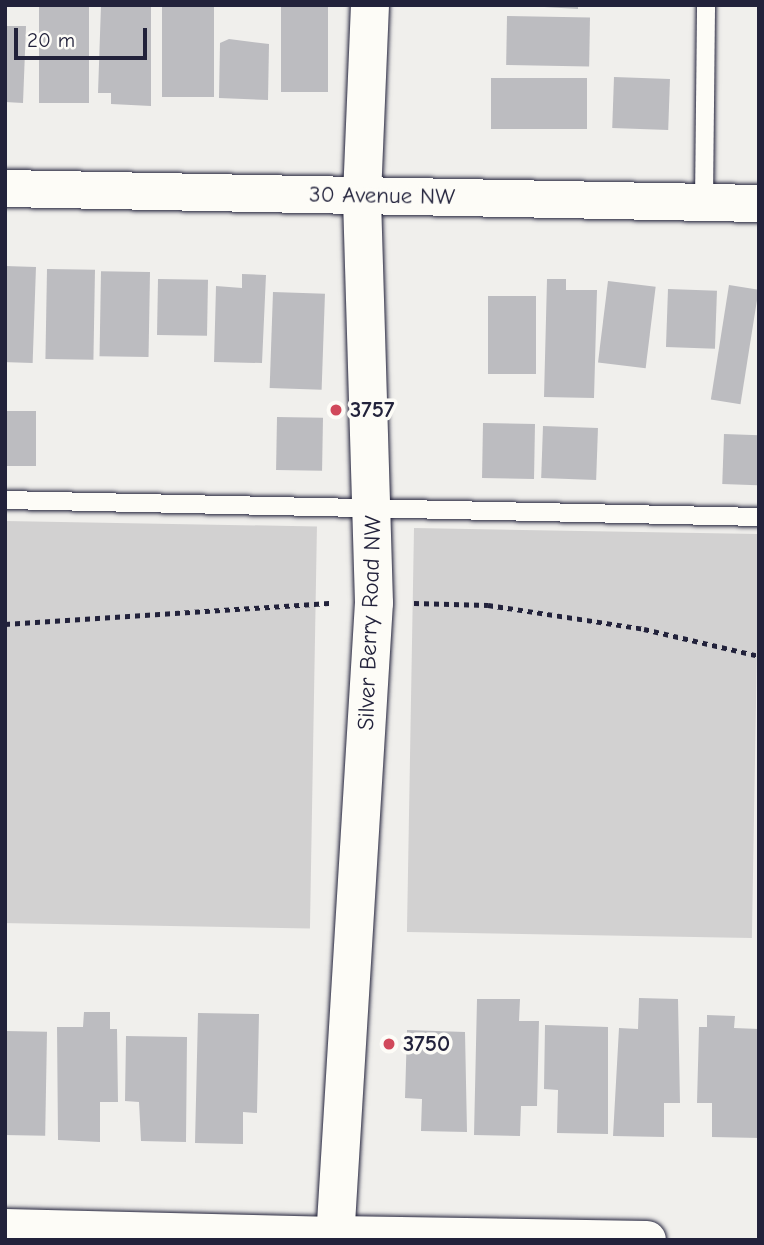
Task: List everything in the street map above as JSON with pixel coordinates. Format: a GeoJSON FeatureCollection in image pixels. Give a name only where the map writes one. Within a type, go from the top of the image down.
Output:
{"type":"FeatureCollection","features":[{"type":"Feature","properties":{"kind":"street","name":"Silver Berry Road NW"},"geometry":{"type":"LineString","coordinates":[[335,1237],[375,508],[362,196],[370,5]]}},
{"type":"Feature","properties":{"kind":"street","name":"30 Avenue NW"},"geometry":{"type":"LineString","coordinates":[[5,188],[759,203]]}},
{"type":"Feature","properties":{"kind":"street"},"geometry":{"type":"LineString","coordinates":[[5,1227],[335,1237],[647,1240]]}},
{"type":"Feature","properties":{"kind":"lane"},"geometry":{"type":"LineString","coordinates":[[704,201],[706,5]]}},
{"type":"Feature","properties":{"kind":"lane"},"geometry":{"type":"LineString","coordinates":[[5,500],[759,517]]}},
{"type":"Feature","properties":{"kind":"path"},"geometry":{"type":"LineString","coordinates":[[5,624],[331,603]]}},
{"type":"Feature","properties":{"kind":"path"},"geometry":{"type":"LineString","coordinates":[[417,603],[566,617],[759,656]]}},
{"type":"Feature","properties":{"kind":"shaded area"},"geometry":{"type":"Polygon","coordinates":[[[5,521],[317,526],[310,928],[5,923],[5,521]]]}},
{"type":"Feature","properties":{"kind":"shaded area"},"geometry":{"type":"Polygon","coordinates":[[[414,528],[759,534],[752,938],[407,932],[414,528]]]}},
{"type":"Feature","properties":{"kind":"building"},"geometry":{"type":"Polygon","coordinates":[[[39,5],[89,5],[89,103],[39,103],[39,5]]]}},
{"type":"Feature","properties":{"kind":"building"},"geometry":{"type":"Polygon","coordinates":[[[101,5],[151,5],[151,106],[111,104],[111,93],[98,93],[101,5]]]}},
{"type":"Feature","properties":{"kind":"building"},"geometry":{"type":"Polygon","coordinates":[[[162,5],[214,5],[214,97],[162,97],[162,5]]]}},
{"type":"Feature","properties":{"kind":"building"},"geometry":{"type":"Polygon","coordinates":[[[281,5],[328,5],[328,92],[281,92],[281,5]]]}},
{"type":"Feature","properties":{"kind":"building"},"geometry":{"type":"Polygon","coordinates":[[[511,5],[578,5],[578,9],[511,5]]]}},
{"type":"Feature","properties":{"kind":"building"},"geometry":{"type":"Polygon","coordinates":[[[507,16],[590,17],[589,66],[506,65],[507,16]]]}},
{"type":"Feature","properties":{"kind":"building"},"geometry":{"type":"Polygon","coordinates":[[[5,26],[26,26],[23,103],[5,102],[5,26]]]}},
{"type":"Feature","properties":{"kind":"building"},"geometry":{"type":"Polygon","coordinates":[[[229,39],[269,44],[268,100],[219,98],[220,43],[229,39]]]}},
{"type":"Feature","properties":{"kind":"building"},"geometry":{"type":"Polygon","coordinates":[[[614,77],[670,79],[668,130],[612,128],[614,77]]]}},
{"type":"Feature","properties":{"kind":"building"},"geometry":{"type":"Polygon","coordinates":[[[491,78],[587,78],[587,129],[491,129],[491,78]]]}},
{"type":"Feature","properties":{"kind":"building"},"geometry":{"type":"Polygon","coordinates":[[[5,266],[36,267],[33,363],[5,362],[5,266]]]}},
{"type":"Feature","properties":{"kind":"building"},"geometry":{"type":"Polygon","coordinates":[[[47,269],[95,270],[93,360],[45,359],[47,269]]]}},
{"type":"Feature","properties":{"kind":"building"},"geometry":{"type":"Polygon","coordinates":[[[101,271],[150,272],[149,357],[100,356],[101,271]]]}},
{"type":"Feature","properties":{"kind":"building"},"geometry":{"type":"Polygon","coordinates":[[[242,274],[266,275],[262,363],[214,362],[216,286],[242,288],[242,274]]]}},
{"type":"Feature","properties":{"kind":"building"},"geometry":{"type":"Polygon","coordinates":[[[158,279],[208,280],[207,336],[157,335],[158,279]]]}},
{"type":"Feature","properties":{"kind":"building"},"geometry":{"type":"Polygon","coordinates":[[[547,279],[566,279],[566,290],[597,290],[594,398],[544,397],[547,279]]]}},
{"type":"Feature","properties":{"kind":"building"},"geometry":{"type":"Polygon","coordinates":[[[608,281],[656,287],[646,368],[598,362],[608,281]]]}},
{"type":"Feature","properties":{"kind":"building"},"geometry":{"type":"Polygon","coordinates":[[[729,285],[759,290],[740,404],[711,400],[729,285]]]}},
{"type":"Feature","properties":{"kind":"building"},"geometry":{"type":"Polygon","coordinates":[[[668,289],[717,291],[715,349],[666,347],[668,289]]]}},
{"type":"Feature","properties":{"kind":"building"},"geometry":{"type":"Polygon","coordinates":[[[273,292],[325,294],[322,390],[270,388],[273,292]]]}},
{"type":"Feature","properties":{"kind":"building"},"geometry":{"type":"Polygon","coordinates":[[[488,296],[536,296],[536,374],[488,374],[488,296]]]}},
{"type":"Feature","properties":{"kind":"building"},"geometry":{"type":"Polygon","coordinates":[[[5,411],[36,411],[36,466],[5,466],[5,411]]]}},
{"type":"Feature","properties":{"kind":"building"},"geometry":{"type":"Polygon","coordinates":[[[277,417],[323,418],[322,471],[276,470],[277,417]]]}},
{"type":"Feature","properties":{"kind":"building"},"geometry":{"type":"Polygon","coordinates":[[[483,423],[535,424],[534,479],[482,478],[483,423]]]}},
{"type":"Feature","properties":{"kind":"building"},"geometry":{"type":"Polygon","coordinates":[[[543,426],[598,428],[596,480],[541,478],[543,426]]]}},
{"type":"Feature","properties":{"kind":"building"},"geometry":{"type":"Polygon","coordinates":[[[724,434],[759,435],[757,485],[722,484],[724,434]]]}},
{"type":"Feature","properties":{"kind":"building"},"geometry":{"type":"Polygon","coordinates":[[[639,998],[678,999],[680,1103],[664,1103],[664,1137],[613,1136],[619,1028],[638,1029],[639,998]]]}},
{"type":"Feature","properties":{"kind":"building"},"geometry":{"type":"Polygon","coordinates":[[[477,999],[520,999],[519,1021],[539,1021],[537,1106],[521,1106],[520,1136],[474,1135],[477,999]]]}},
{"type":"Feature","properties":{"kind":"building"},"geometry":{"type":"Polygon","coordinates":[[[84,1012],[110,1012],[110,1029],[117,1029],[118,1102],[100,1102],[100,1142],[58,1140],[57,1027],[83,1027],[84,1012]]]}},
{"type":"Feature","properties":{"kind":"building"},"geometry":{"type":"Polygon","coordinates":[[[198,1013],[259,1014],[257,1113],[243,1112],[243,1144],[195,1143],[198,1013]]]}},
{"type":"Feature","properties":{"kind":"building"},"geometry":{"type":"Polygon","coordinates":[[[707,1015],[735,1016],[734,1028],[759,1029],[759,1138],[712,1137],[712,1103],[697,1103],[699,1027],[707,1027],[707,1015]]]}},
{"type":"Feature","properties":{"kind":"building"},"geometry":{"type":"Polygon","coordinates":[[[545,1025],[608,1027],[608,1134],[557,1133],[558,1090],[544,1089],[545,1025]]]}},
{"type":"Feature","properties":{"kind":"building"},"geometry":{"type":"Polygon","coordinates":[[[407,1030],[465,1032],[467,1132],[421,1131],[422,1099],[405,1098],[407,1030]]]}},
{"type":"Feature","properties":{"kind":"building"},"geometry":{"type":"Polygon","coordinates":[[[5,1031],[47,1032],[45,1136],[5,1135],[5,1031]]]}},
{"type":"Feature","properties":{"kind":"building"},"geometry":{"type":"Polygon","coordinates":[[[126,1036],[187,1037],[186,1142],[141,1141],[139,1102],[125,1101],[126,1036]]]}},
{"type":"Feature","properties":{"kind":"place","name":"3757"},"geometry":{"type":"Point","coordinates":[336,410]}},
{"type":"Feature","properties":{"kind":"place","name":"3750"},"geometry":{"type":"Point","coordinates":[389,1044]}}]}
